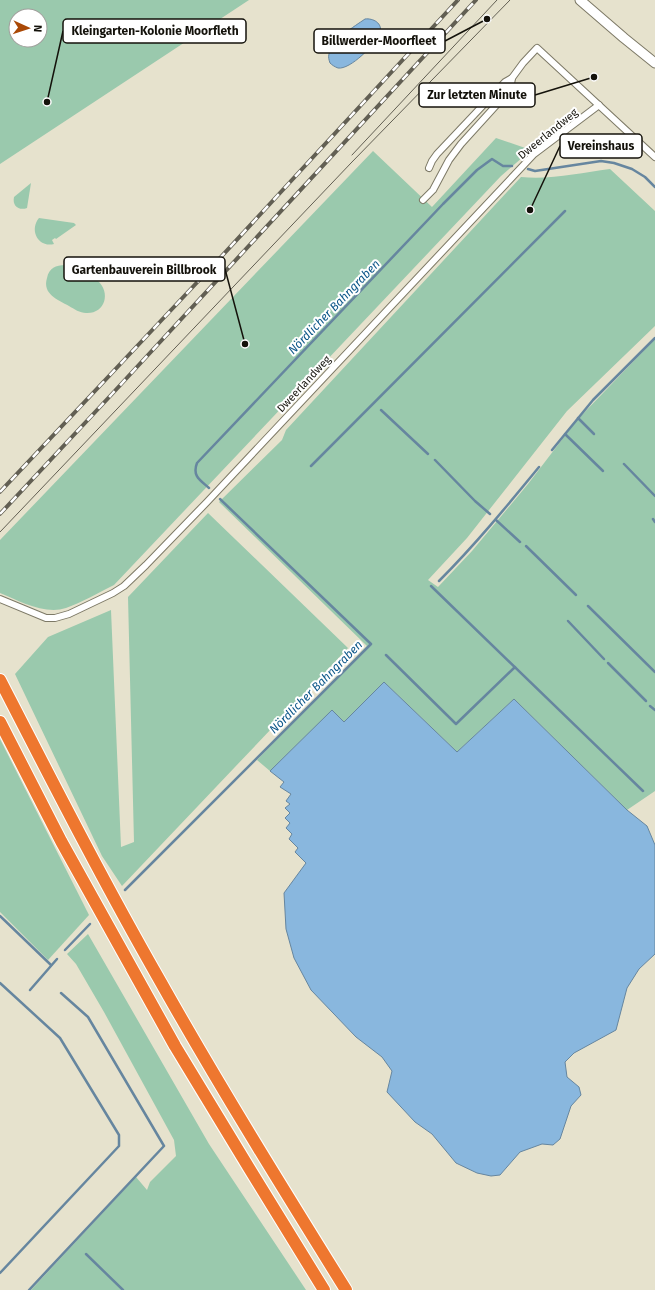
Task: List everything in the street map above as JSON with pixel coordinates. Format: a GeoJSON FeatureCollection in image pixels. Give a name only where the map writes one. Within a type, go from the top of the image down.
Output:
{"type":"FeatureCollection","features":[{"type":"Feature","properties":{"kind":"highway"},"geometry":{"type":"LineString","coordinates":[[0,680],[78,833],[158,978],[267,1163],[346,1290]]}},
{"type":"Feature","properties":{"kind":"highway"},"geometry":{"type":"LineString","coordinates":[[0,722],[62,841],[175,1046],[324,1290]]}},
{"type":"Feature","properties":{"kind":"main road"},"geometry":{"type":"LineString","coordinates":[[580,0],[655,63]]}},
{"type":"Feature","properties":{"kind":"street"},"geometry":{"type":"LineString","coordinates":[[429,168],[437,154],[505,82],[512,78],[537,48],[655,157]]}},
{"type":"Feature","properties":{"kind":"street"},"geometry":{"type":"LineString","coordinates":[[423,200],[433,190],[449,160],[461,144],[510,90],[512,78]]}},
{"type":"Feature","properties":{"kind":"street","name":"Dweerlandweg"},"geometry":{"type":"LineString","coordinates":[[0,599],[46,618],[55,618],[69,614],[113,593],[124,586],[146,566],[212,497],[529,159],[599,105]]}},
{"type":"Feature","properties":{"kind":"green space"},"geometry":{"type":"Polygon","coordinates":[[[0,0],[249,0],[0,164],[0,0]]]}},
{"type":"Feature","properties":{"kind":"green space"},"geometry":{"type":"Polygon","coordinates":[[[496,138],[531,150],[501,176],[114,585],[78,603],[58,610],[50,610],[32,606],[0,593],[0,540],[373,151],[432,207],[496,138]]]}},
{"type":"Feature","properties":{"kind":"green space"},"geometry":{"type":"Polygon","coordinates":[[[610,169],[655,211],[655,326],[567,411],[467,538],[428,580],[438,587],[472,551],[528,484],[577,420],[655,339],[655,791],[627,810],[514,699],[457,752],[384,682],[344,723],[332,711],[270,771],[257,760],[367,646],[219,502],[282,440],[286,430],[521,177],[543,178],[610,169]]]}},
{"type":"Feature","properties":{"kind":"green space"},"geometry":{"type":"Polygon","coordinates":[[[31,183],[27,208],[21,209],[15,205],[14,197],[31,183]]]}},
{"type":"Feature","properties":{"kind":"green space"},"geometry":{"type":"Polygon","coordinates":[[[39,218],[74,223],[76,225],[56,239],[55,238],[52,240],[54,244],[48,245],[40,241],[35,233],[36,223],[39,218]]]}},
{"type":"Feature","properties":{"kind":"green space"},"geometry":{"type":"Polygon","coordinates":[[[65,265],[74,267],[98,281],[102,286],[105,297],[102,306],[98,310],[86,313],[79,312],[56,299],[49,292],[46,284],[49,272],[56,266],[65,265]]]}},
{"type":"Feature","properties":{"kind":"green space"},"geometry":{"type":"Polygon","coordinates":[[[208,513],[348,648],[122,886],[102,856],[15,674],[48,637],[111,610],[121,847],[134,842],[128,597],[208,513]]]}},
{"type":"Feature","properties":{"kind":"green space"},"geometry":{"type":"Polygon","coordinates":[[[0,739],[89,915],[48,960],[0,912],[0,739]]]}},
{"type":"Feature","properties":{"kind":"green space"},"geometry":{"type":"Polygon","coordinates":[[[88,934],[209,1144],[306,1290],[31,1290],[136,1177],[147,1190],[150,1182],[176,1156],[174,1140],[104,1012],[76,964],[67,954],[88,934]]]}},
{"type":"Feature","properties":{"kind":"water"},"geometry":{"type":"Polygon","coordinates":[[[365,19],[374,20],[379,24],[381,29],[378,38],[356,61],[349,65],[343,68],[338,68],[330,63],[330,49],[338,39],[365,19]]]}},
{"type":"Feature","properties":{"kind":"water"},"geometry":{"type":"Polygon","coordinates":[[[384,682],[457,752],[514,699],[627,810],[647,826],[655,845],[655,954],[639,969],[627,988],[616,1030],[574,1053],[565,1062],[567,1077],[579,1087],[581,1095],[571,1106],[560,1139],[553,1145],[542,1144],[520,1152],[500,1175],[491,1176],[477,1173],[456,1163],[432,1134],[415,1122],[387,1092],[392,1071],[382,1057],[356,1037],[311,990],[294,958],[286,929],[284,893],[306,863],[295,852],[298,848],[289,839],[292,834],[286,828],[290,823],[285,818],[290,813],[285,808],[290,804],[286,801],[291,794],[280,787],[284,782],[270,771],[332,710],[344,722],[384,682]]]}},
{"type":"Feature","properties":{"kind":"waterway","name":"Nördlicher Bahngraben"},"geometry":{"type":"LineString","coordinates":[[209,488],[196,475],[197,463],[477,170],[492,159],[503,166],[512,166]]}},
{"type":"Feature","properties":{"kind":"waterway"},"geometry":{"type":"LineString","coordinates":[[528,169],[535,171],[601,161],[614,163],[632,169],[645,177],[655,187]]}},
{"type":"Feature","properties":{"kind":"waterway"},"geometry":{"type":"LineString","coordinates":[[311,466],[565,211]]}},
{"type":"Feature","properties":{"kind":"waterway"},"geometry":{"type":"LineString","coordinates":[[552,450],[593,400],[655,338]]}},
{"type":"Feature","properties":{"kind":"waterway"},"geometry":{"type":"LineString","coordinates":[[381,410],[428,454]]}},
{"type":"Feature","properties":{"kind":"waterway"},"geometry":{"type":"LineString","coordinates":[[578,418],[594,434]]}},
{"type":"Feature","properties":{"kind":"waterway"},"geometry":{"type":"LineString","coordinates":[[565,434],[603,471]]}},
{"type":"Feature","properties":{"kind":"waterway"},"geometry":{"type":"LineString","coordinates":[[435,460],[475,501],[490,514]]}},
{"type":"Feature","properties":{"kind":"waterway"},"geometry":{"type":"LineString","coordinates":[[624,464],[655,496]]}},
{"type":"Feature","properties":{"kind":"waterway"},"geometry":{"type":"LineString","coordinates":[[439,581],[503,511],[539,467]]}},
{"type":"Feature","properties":{"kind":"waterway","name":"Nördlicher Bahngraben"},"geometry":{"type":"LineString","coordinates":[[125,890],[371,644],[220,499]]}},
{"type":"Feature","properties":{"kind":"waterway"},"geometry":{"type":"LineString","coordinates":[[496,520],[520,542]]}},
{"type":"Feature","properties":{"kind":"waterway"},"geometry":{"type":"LineString","coordinates":[[526,546],[576,595]]}},
{"type":"Feature","properties":{"kind":"waterway"},"geometry":{"type":"LineString","coordinates":[[431,586],[643,791]]}},
{"type":"Feature","properties":{"kind":"waterway"},"geometry":{"type":"LineString","coordinates":[[588,606],[655,672]]}},
{"type":"Feature","properties":{"kind":"waterway"},"geometry":{"type":"LineString","coordinates":[[568,621],[604,659]]}},
{"type":"Feature","properties":{"kind":"waterway"},"geometry":{"type":"LineString","coordinates":[[386,655],[456,724],[515,667]]}},
{"type":"Feature","properties":{"kind":"waterway"},"geometry":{"type":"LineString","coordinates":[[608,663],[646,701]]}},
{"type":"Feature","properties":{"kind":"waterway"},"geometry":{"type":"LineString","coordinates":[[650,706],[655,710]]}},
{"type":"Feature","properties":{"kind":"waterway"},"geometry":{"type":"LineString","coordinates":[[0,916],[51,965]]}},
{"type":"Feature","properties":{"kind":"waterway"},"geometry":{"type":"LineString","coordinates":[[65,950],[90,924]]}},
{"type":"Feature","properties":{"kind":"waterway"},"geometry":{"type":"LineString","coordinates":[[30,990],[57,959]]}},
{"type":"Feature","properties":{"kind":"waterway"},"geometry":{"type":"LineString","coordinates":[[0,983],[60,1038],[119,1135],[119,1146],[0,1273]]}},
{"type":"Feature","properties":{"kind":"waterway"},"geometry":{"type":"LineString","coordinates":[[29,1290],[164,1146],[88,1017],[61,993]]}},
{"type":"Feature","properties":{"kind":"waterway"},"geometry":{"type":"LineString","coordinates":[[86,1254],[123,1290]]}},
{"type":"Feature","properties":{"kind":"tram line"},"geometry":{"type":"LineString","coordinates":[[352,155],[497,0]]}},
{"type":"Feature","properties":{"kind":"tram line"},"geometry":{"type":"LineString","coordinates":[[0,532],[351,163],[510,0]]}},
{"type":"Feature","properties":{"kind":"railway"},"geometry":{"type":"LineString","coordinates":[[0,492],[220,258],[458,0]]}},
{"type":"Feature","properties":{"kind":"railway"},"geometry":{"type":"LineString","coordinates":[[0,514],[476,0]]}},
{"type":"Feature","properties":{"kind":"place","name":"Billwerder-Moorfleet"},"geometry":{"type":"Point","coordinates":[487,19]}},
{"type":"Feature","properties":{"kind":"place","name":"Zur letzten Minute"},"geometry":{"type":"Point","coordinates":[594,77]}},
{"type":"Feature","properties":{"kind":"place","name":"Kleingarten-Kolonie Moorfleth"},"geometry":{"type":"Point","coordinates":[47,102]}},
{"type":"Feature","properties":{"kind":"place","name":"Vereinshaus"},"geometry":{"type":"Point","coordinates":[530,210]}},
{"type":"Feature","properties":{"kind":"place","name":"Gartenbauverein Billbrook"},"geometry":{"type":"Point","coordinates":[245,344]}}]}
